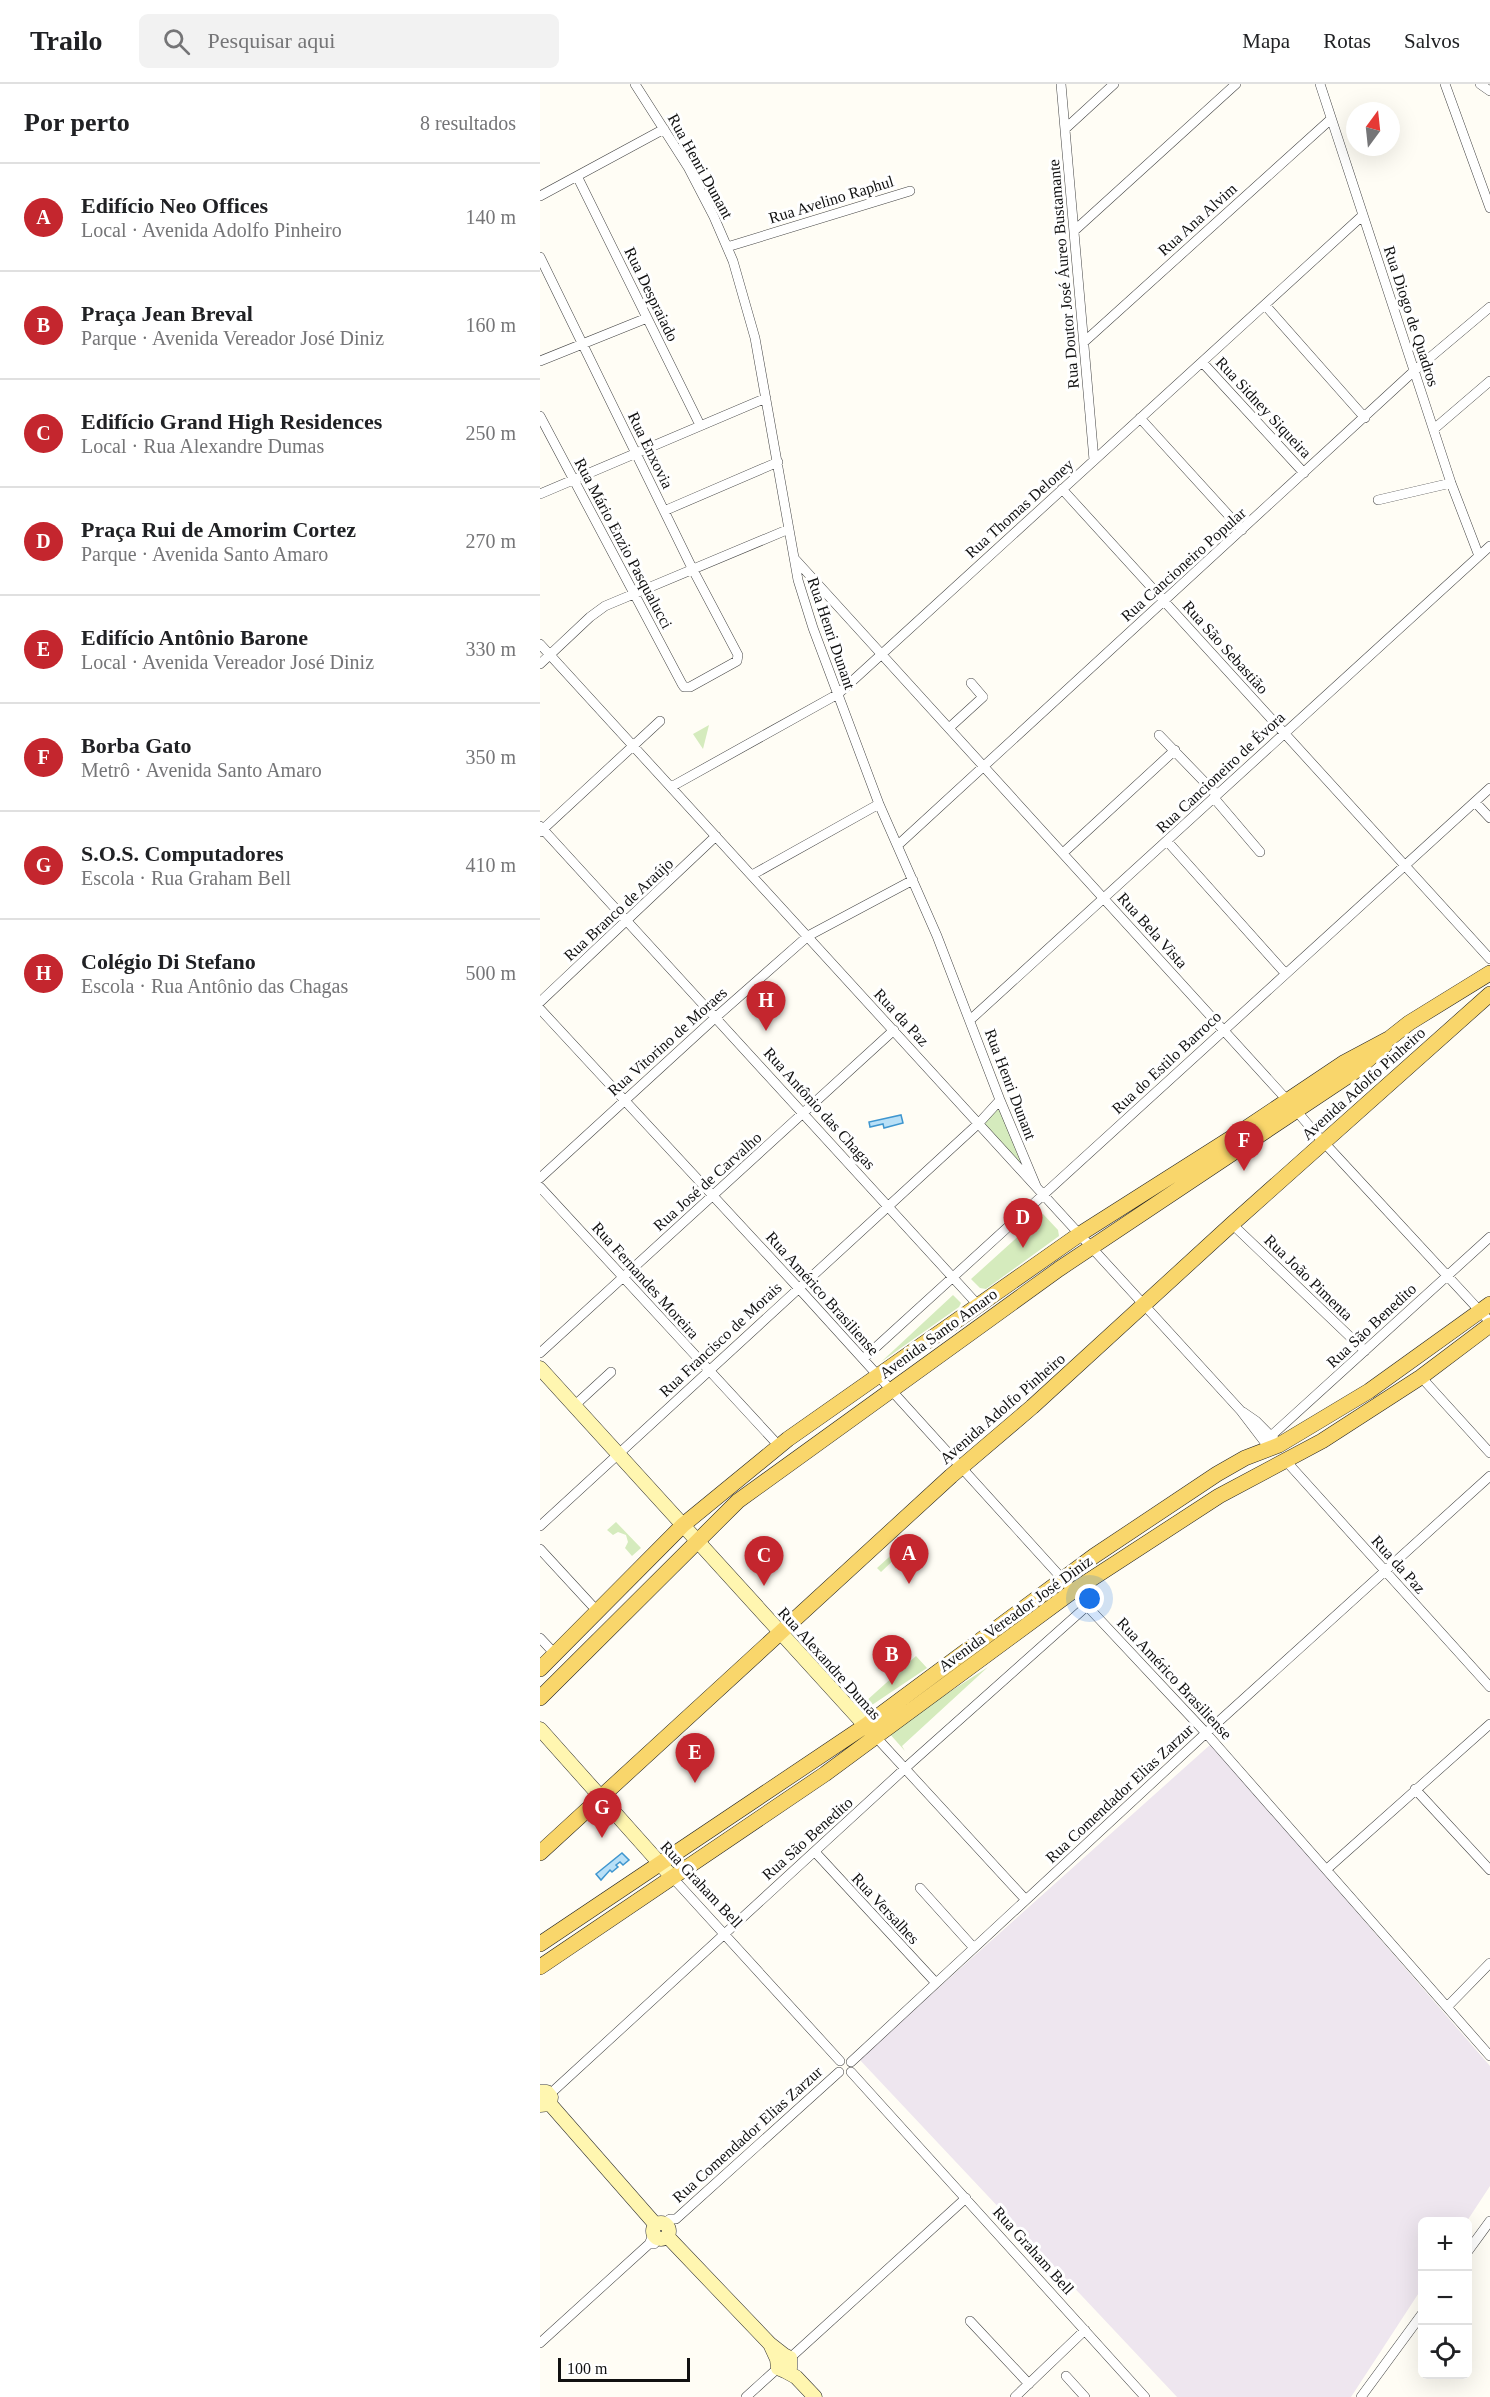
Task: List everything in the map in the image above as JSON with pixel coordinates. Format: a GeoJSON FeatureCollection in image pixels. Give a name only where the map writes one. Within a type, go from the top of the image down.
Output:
{"type":"FeatureCollection","features":[{"type":"Feature","properties":{"kind":"main road","name":"Avenida Santo Amaro"},"geometry":{"type":"LineString","coordinates":[[540,1698],[696,1540],[738,1501],[989,1318],[1292,1105],[1361,1052],[1390,1038],[1490,973]]}},
{"type":"Feature","properties":{"kind":"main road","name":"Avenida Adolfo Pinheiro"},"geometry":{"type":"LineString","coordinates":[[540,1853],[961,1468],[1490,994]]}},
{"type":"Feature","properties":{"kind":"main road","name":"Avenida Santo Amaro"},"geometry":{"type":"LineString","coordinates":[[540,1669],[683,1525],[779,1446],[1080,1234],[1292,1105]]}},
{"type":"Feature","properties":{"kind":"main road"},"geometry":{"type":"LineString","coordinates":[[978,1305],[989,1318]]}},
{"type":"Feature","properties":{"kind":"main road","name":"Avenida Vereador José Diniz"},"geometry":{"type":"LineString","coordinates":[[540,1944],[660,1864],[870,1731],[1073,1591],[1219,1496],[1302,1454],[1421,1377],[1487,1315]]}},
{"type":"Feature","properties":{"kind":"main road","name":"Avenida Vereador José Diniz"},"geometry":{"type":"LineString","coordinates":[[540,1967],[816,1780],[870,1731],[1062,1578],[1217,1474],[1369,1391],[1487,1315]]}},
{"type":"Feature","properties":{"kind":"street","name":"Rua Henri Dunant"},"geometry":{"type":"LineString","coordinates":[[635,84],[688,167],[727,247],[745,297],[766,398],[794,558],[807,609],[879,804],[913,880],[1036,1186]]}},
{"type":"Feature","properties":{"kind":"street","name":"Rua Doutor José Áureo Bustamante"},"geometry":{"type":"LineString","coordinates":[[1061,84],[1094,460]]}},
{"type":"Feature","properties":{"kind":"street"},"geometry":{"type":"LineString","coordinates":[[1065,129],[1114,84]]}},
{"type":"Feature","properties":{"kind":"street"},"geometry":{"type":"LineString","coordinates":[[1074,231],[1236,84]]}},
{"type":"Feature","properties":{"kind":"street","name":"Rua Diogo de Quadros"},"geometry":{"type":"LineString","coordinates":[[1320,84],[1451,483],[1479,556]]}},
{"type":"Feature","properties":{"kind":"street"},"geometry":{"type":"LineString","coordinates":[[1445,84],[1490,208]]}},
{"type":"Feature","properties":{"kind":"street"},"geometry":{"type":"LineString","coordinates":[[1480,84],[1490,91]]}},
{"type":"Feature","properties":{"kind":"street","name":"Rua Ana Alvim"},"geometry":{"type":"LineString","coordinates":[[1084,342],[1331,119]]}},
{"type":"Feature","properties":{"kind":"street"},"geometry":{"type":"LineString","coordinates":[[540,196],[664,129]]}},
{"type":"Feature","properties":{"kind":"street","name":"Rua Despraiado"},"geometry":{"type":"LineString","coordinates":[[577,176],[700,425]]}},
{"type":"Feature","properties":{"kind":"street","name":"Rua Avelino Raphul"},"geometry":{"type":"LineString","coordinates":[[727,247],[910,191]]}},
{"type":"Feature","properties":{"kind":"street","name":"Rua Thomas Deloney"},"geometry":{"type":"LineString","coordinates":[[671,787],[837,694],[1362,216]]}},
{"type":"Feature","properties":{"kind":"street","name":"Rua Enxovia"},"geometry":{"type":"LineString","coordinates":[[540,257],[692,568],[738,655],[737,661],[690,687],[684,687],[682,684]]}},
{"type":"Feature","properties":{"kind":"street"},"geometry":{"type":"LineString","coordinates":[[1265,305],[1365,418]]}},
{"type":"Feature","properties":{"kind":"street","name":"Rua Cancioneiro Popular"},"geometry":{"type":"LineString","coordinates":[[898,845],[1414,371],[1490,307]]}},
{"type":"Feature","properties":{"kind":"street"},"geometry":{"type":"LineString","coordinates":[[540,361],[647,318]]}},
{"type":"Feature","properties":{"kind":"street","name":"Rua Sidney Siqueira"},"geometry":{"type":"LineString","coordinates":[[1202,362],[1305,473]]}},
{"type":"Feature","properties":{"kind":"street"},"geometry":{"type":"LineString","coordinates":[[1434,429],[1490,381]]}},
{"type":"Feature","properties":{"kind":"street"},"geometry":{"type":"LineString","coordinates":[[540,494],[766,398]]}},
{"type":"Feature","properties":{"kind":"street","name":"Rua Mário Enzio Pasqualucci"},"geometry":{"type":"LineString","coordinates":[[540,416],[682,684]]}},
{"type":"Feature","properties":{"kind":"street"},"geometry":{"type":"LineString","coordinates":[[1140,418],[1242,530]]}},
{"type":"Feature","properties":{"kind":"street"},"geometry":{"type":"LineString","coordinates":[[664,511],[778,462]]}},
{"type":"Feature","properties":{"kind":"street"},"geometry":{"type":"LineString","coordinates":[[1378,500],[1451,483]]}},
{"type":"Feature","properties":{"kind":"street","name":"Rua São Sebastião"},"geometry":{"type":"LineString","coordinates":[[1062,489],[1490,959]]}},
{"type":"Feature","properties":{"kind":"street"},"geometry":{"type":"LineString","coordinates":[[540,664],[597,610],[789,529]]}},
{"type":"Feature","properties":{"kind":"street","name":"Rua Cancioneiro de Évora"},"geometry":{"type":"LineString","coordinates":[[970,1020],[1490,546]]}},
{"type":"Feature","properties":{"kind":"street","name":"Rua Bela Vista"},"geometry":{"type":"LineString","coordinates":[[794,558],[1324,1143],[1487,1315]]}},
{"type":"Feature","properties":{"kind":"street","name":"Rua da Paz"},"geometry":{"type":"LineString","coordinates":[[540,644],[1241,1411],[1273,1443]]}},
{"type":"Feature","properties":{"kind":"street"},"geometry":{"type":"LineString","coordinates":[[949,728],[982,697],[970,683]]}},
{"type":"Feature","properties":{"kind":"street"},"geometry":{"type":"LineString","coordinates":[[541,829],[660,721]]}},
{"type":"Feature","properties":{"kind":"street"},"geometry":{"type":"LineString","coordinates":[[1159,735],[1216,796],[1260,852]]}},
{"type":"Feature","properties":{"kind":"street"},"geometry":{"type":"LineString","coordinates":[[1063,853],[1175,750]]}},
{"type":"Feature","properties":{"kind":"street","name":"Rua do Estilo Barroco"},"geometry":{"type":"LineString","coordinates":[[863,1359],[1490,788]]}},
{"type":"Feature","properties":{"kind":"street"},"geometry":{"type":"LineString","coordinates":[[1475,802],[1490,818]]}},
{"type":"Feature","properties":{"kind":"street"},"geometry":{"type":"LineString","coordinates":[[752,875],[879,804]]}},
{"type":"Feature","properties":{"kind":"street","name":"Rua Antônio das Chagas"},"geometry":{"type":"LineString","coordinates":[[541,829],[889,1205],[978,1305]]}},
{"type":"Feature","properties":{"kind":"street","name":"Rua Branco de Araújo"},"geometry":{"type":"LineString","coordinates":[[540,1002],[716,836]]}},
{"type":"Feature","properties":{"kind":"street"},"geometry":{"type":"LineString","coordinates":[[1167,841],[1285,973]]}},
{"type":"Feature","properties":{"kind":"street","name":"Rua Vitorino de Moraes"},"geometry":{"type":"LineString","coordinates":[[540,1178],[808,936],[913,880]]}},
{"type":"Feature","properties":{"kind":"street","name":"Rua Américo Brasiliense"},"geometry":{"type":"LineString","coordinates":[[540,1009],[1206,1733],[1490,2056]]}},
{"type":"Feature","properties":{"kind":"street","name":"Rua José de Carvalho"},"geometry":{"type":"LineString","coordinates":[[540,1353],[894,1030]]}},
{"type":"Feature","properties":{"kind":"street","name":"Rua Francisco de Morais"},"geometry":{"type":"LineString","coordinates":[[540,1526],[979,1123],[1000,1100]]}},
{"type":"Feature","properties":{"kind":"street","name":"Rua Fernandes Moreira"},"geometry":{"type":"LineString","coordinates":[[540,1187],[779,1446]]}},
{"type":"Feature","properties":{"kind":"street","name":"Rua João Pimenta"},"geometry":{"type":"LineString","coordinates":[[1232,1224],[1365,1352]]}},
{"type":"Feature","properties":{"kind":"street","name":"Rua São Benedito"},"geometry":{"type":"LineString","coordinates":[[1273,1443],[1365,1352],[1490,1237]]}},
{"type":"Feature","properties":{"kind":"street","name":"Rua Alexandre Dumas"},"geometry":{"type":"LineString","coordinates":[[540,1368],[1024,1899]]}},
{"type":"Feature","properties":{"kind":"street"},"geometry":{"type":"LineString","coordinates":[[574,1406],[610,1372]]}},
{"type":"Feature","properties":{"kind":"street"},"geometry":{"type":"LineString","coordinates":[[1421,1377],[1490,1453]]}},
{"type":"Feature","properties":{"kind":"street","name":"Rua da Paz"},"geometry":{"type":"LineString","coordinates":[[1286,1461],[1490,1687]]}},
{"type":"Feature","properties":{"kind":"street","name":"Rua Comendador Elias Zarzur"},"geometry":{"type":"LineString","coordinates":[[851,2067],[1024,1899],[1490,1476]]}},
{"type":"Feature","properties":{"kind":"street"},"geometry":{"type":"LineString","coordinates":[[540,1549],[598,1612]]}},
{"type":"Feature","properties":{"kind":"street","name":"Rua São Benedito"},"geometry":{"type":"LineString","coordinates":[[545,2099],[724,1933],[1087,1606]]}},
{"type":"Feature","properties":{"kind":"street"},"geometry":{"type":"LineString","coordinates":[[540,1638],[555,1654]]}},
{"type":"Feature","properties":{"kind":"street"},"geometry":{"type":"LineString","coordinates":[[1327,1869],[1490,1724]]}},
{"type":"Feature","properties":{"kind":"street","name":"Rua Graham Bell"},"geometry":{"type":"LineString","coordinates":[[540,1729],[840,2061]]}},
{"type":"Feature","properties":{"kind":"street"},"geometry":{"type":"LineString","coordinates":[[1415,1789],[1490,1870]]}},
{"type":"Feature","properties":{"kind":"street","name":"Rua Versalhes"},"geometry":{"type":"LineString","coordinates":[[815,1852],[936,1983]]}},
{"type":"Feature","properties":{"kind":"street"},"geometry":{"type":"LineString","coordinates":[[920,1888],[974,1948]]}},
{"type":"Feature","properties":{"kind":"street"},"geometry":{"type":"LineString","coordinates":[[1448,2006],[1490,1963]]}},
{"type":"Feature","properties":{"kind":"street"},"geometry":{"type":"LineString","coordinates":[[846,2059],[851,2067],[845,2075],[839,2072],[837,2066],[840,2061],[846,2059]]}},
{"type":"Feature","properties":{"kind":"street","name":"Rua Graham Bell"},"geometry":{"type":"LineString","coordinates":[[851,2067],[1145,2397]]}},
{"type":"Feature","properties":{"kind":"street","name":"Rua Comendador Elias Zarzur"},"geometry":{"type":"LineString","coordinates":[[540,2343],[839,2072]]}},
{"type":"Feature","properties":{"kind":"street"},"geometry":{"type":"LineString","coordinates":[[545,2099],[662,2231],[770,2344],[815,2397]]}},
{"type":"Feature","properties":{"kind":"street"},"geometry":{"type":"LineString","coordinates":[[746,2397],[786,2365],[966,2198]]}},
{"type":"Feature","properties":{"kind":"street"},"geometry":{"type":"LineString","coordinates":[[1472,2245],[1490,2221]]}},
{"type":"Feature","properties":{"kind":"street"},"geometry":{"type":"LineString","coordinates":[[1360,2397],[1418,2318]]}},
{"type":"Feature","properties":{"kind":"street"},"geometry":{"type":"LineString","coordinates":[[970,2321],[1029,2384]]}},
{"type":"Feature","properties":{"kind":"street"},"geometry":{"type":"LineString","coordinates":[[1015,2397],[1085,2330]]}},
{"type":"Feature","properties":{"kind":"street"},"geometry":{"type":"LineString","coordinates":[[1066,2376],[1085,2397]]}},
{"type":"Feature","properties":{"kind":"shaded area"},"geometry":{"type":"Polygon","coordinates":[[[1211,1744],[1490,2066],[1490,2186],[1470,2217],[1418,2217],[1418,2294],[1351,2397],[1177,2397],[859,2059],[1211,1744]]]}},
{"type":"Feature","properties":{"kind":"green space"},"geometry":{"type":"Polygon","coordinates":[[[709,725],[703,749],[693,734],[709,725]]]}},
{"type":"Feature","properties":{"kind":"green space"},"geometry":{"type":"Polygon","coordinates":[[[1000,1104],[1024,1170],[982,1124],[1000,1104]]]}},
{"type":"Feature","properties":{"kind":"green space"},"geometry":{"type":"Polygon","coordinates":[[[1043,1214],[1058,1230],[1059,1236],[986,1289],[980,1288],[971,1279],[1043,1214]]]}},
{"type":"Feature","properties":{"kind":"green space"},"geometry":{"type":"Polygon","coordinates":[[[953,1295],[961,1303],[959,1307],[881,1362],[953,1295]]]}},
{"type":"Feature","properties":{"kind":"green space"},"geometry":{"type":"Polygon","coordinates":[[[616,1522],[641,1548],[632,1556],[625,1548],[628,1542],[626,1535],[618,1532],[613,1535],[607,1530],[616,1522]]]}},
{"type":"Feature","properties":{"kind":"green space"},"geometry":{"type":"Polygon","coordinates":[[[898,1549],[901,1553],[881,1572],[877,1568],[898,1549]]]}},
{"type":"Feature","properties":{"kind":"green space"},"geometry":{"type":"Polygon","coordinates":[[[916,1656],[927,1668],[869,1707],[865,1702],[916,1656]]]}},
{"type":"Feature","properties":{"kind":"green space"},"geometry":{"type":"Polygon","coordinates":[[[988,1667],[902,1746],[905,1751],[888,1732],[988,1667]]]}},
{"type":"Feature","properties":{"kind":"water"},"geometry":{"type":"Polygon","coordinates":[[[901,1115],[903,1123],[884,1128],[883,1124],[870,1127],[869,1122],[901,1115]]]}},
{"type":"Feature","properties":{"kind":"water"},"geometry":{"type":"Polygon","coordinates":[[[622,1853],[629,1860],[623,1865],[620,1862],[616,1865],[618,1867],[612,1872],[610,1870],[601,1880],[596,1874],[622,1853]]]}},
{"type":"Feature","properties":{"kind":"place","name":"Colégio Di Stefano"},"geometry":{"type":"Point","coordinates":[766,1031]}},
{"type":"Feature","properties":{"kind":"place","name":"Borba Gato"},"geometry":{"type":"Point","coordinates":[1244,1171]}},
{"type":"Feature","properties":{"kind":"place","name":"Praça Rui de Amorim Cortez"},"geometry":{"type":"Point","coordinates":[1023,1248]}},
{"type":"Feature","properties":{"kind":"place","name":"Edifício Neo Offices"},"geometry":{"type":"Point","coordinates":[909,1584]}},
{"type":"Feature","properties":{"kind":"place","name":"Edifício Grand High Residences"},"geometry":{"type":"Point","coordinates":[764,1586]}},
{"type":"Feature","properties":{"kind":"place","name":"Praça Jean Breval"},"geometry":{"type":"Point","coordinates":[892,1685]}},
{"type":"Feature","properties":{"kind":"place","name":"Edifício Antônio Barone"},"geometry":{"type":"Point","coordinates":[695,1783]}},
{"type":"Feature","properties":{"kind":"place","name":"S.O.S. Computadores"},"geometry":{"type":"Point","coordinates":[602,1838]}}]}
